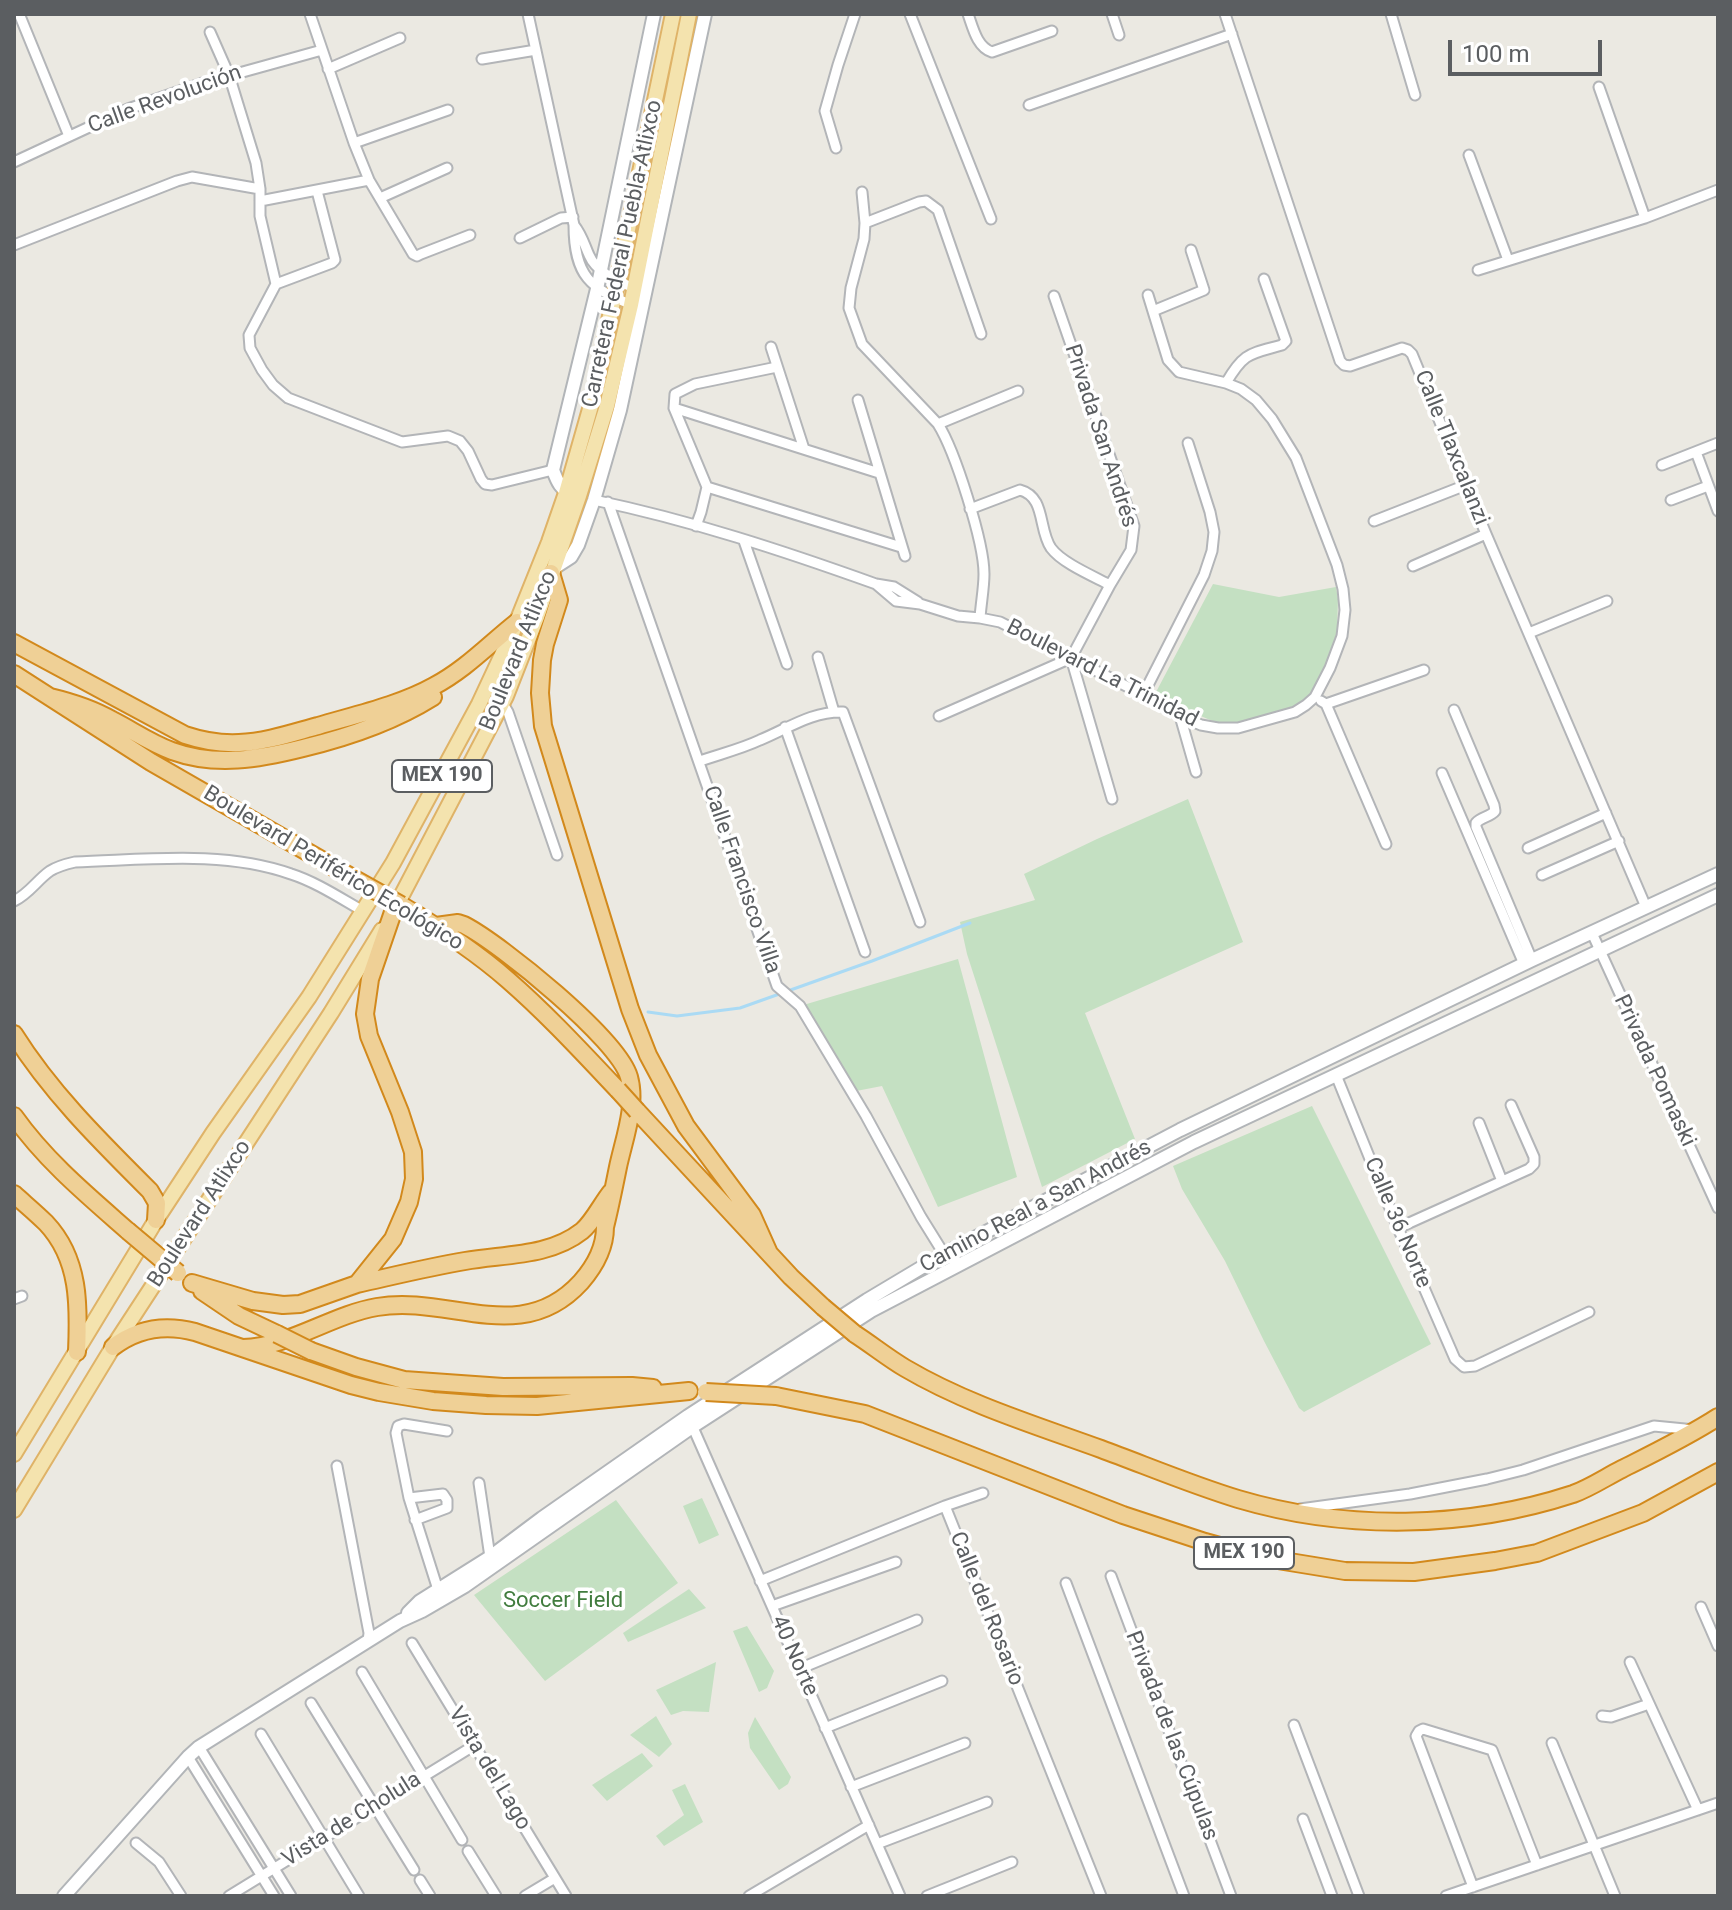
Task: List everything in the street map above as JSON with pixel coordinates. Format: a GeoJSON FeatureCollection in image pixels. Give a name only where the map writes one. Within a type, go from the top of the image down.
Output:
{"type":"FeatureCollection","features":[{"type":"Feature","properties":{"kind":"highway"},"geometry":{"type":"LineString","coordinates":[[552,570],[559,600],[542,660],[540,693],[543,726],[630,1009],[648,1055],[672,1102],[701,1149],[752,1215],[769,1253]]}},
{"type":"Feature","properties":{"kind":"highway"},"geometry":{"type":"LineString","coordinates":[[14,643],[185,735],[204,741],[244,743],[335,721],[414,696],[459,671],[515,625]]}},
{"type":"Feature","properties":{"kind":"highway"},"geometry":{"type":"LineString","coordinates":[[50,697],[97,712],[170,751],[201,759],[245,760],[337,740],[401,715],[445,690],[470,671],[515,625]]}},
{"type":"Feature","properties":{"kind":"highway","name":"Boulevard Periférico Ecológico"},"geometry":{"type":"LineString","coordinates":[[17,676],[151,762],[436,926],[507,978],[561,1030],[823,1307],[903,1367],[956,1395],[1238,1499],[1292,1511]]}},
{"type":"Feature","properties":{"kind":"highway"},"geometry":{"type":"LineString","coordinates":[[357,1284],[393,1239],[409,1202],[414,1179],[413,1152],[369,1036],[365,1014],[370,979],[393,912]]}},
{"type":"Feature","properties":{"kind":"highway"},"geometry":{"type":"LineString","coordinates":[[243,1348],[272,1344],[347,1314],[389,1305],[512,1316],[538,1311],[556,1304],[594,1265],[605,1236],[630,1115],[629,1077],[620,1060],[577,1012],[520,963],[464,925],[436,926]]}},
{"type":"Feature","properties":{"kind":"highway"},"geometry":{"type":"LineString","coordinates":[[14,1034],[71,1108],[150,1191],[157,1203],[156,1220]]}},
{"type":"Feature","properties":{"kind":"highway"},"geometry":{"type":"LineString","coordinates":[[14,1116],[32,1142],[65,1176],[178,1273],[230,1311],[311,1351],[404,1380],[503,1387],[632,1386],[698,1392]]}},
{"type":"Feature","properties":{"kind":"highway"},"geometry":{"type":"LineString","coordinates":[[192,1283],[253,1301],[283,1305],[312,1301],[357,1284],[465,1261],[542,1250],[559,1245],[588,1225],[613,1189]]}},
{"type":"Feature","properties":{"kind":"highway"},"geometry":{"type":"LineString","coordinates":[[14,1194],[52,1231],[68,1258],[77,1289],[77,1352]]}},
{"type":"Feature","properties":{"kind":"highway"},"geometry":{"type":"LineString","coordinates":[[113,1347],[143,1331],[169,1327],[195,1332],[351,1385],[433,1401],[537,1406],[698,1392]]}},
{"type":"Feature","properties":{"kind":"highway","name":"MEX 190"},"geometry":{"type":"LineString","coordinates":[[698,1392],[776,1396],[865,1414],[1123,1515],[1205,1542],[1259,1557],[1345,1571],[1414,1572],[1537,1553],[1643,1513],[1718,1472]]}},
{"type":"Feature","properties":{"kind":"highway","name":"MEX 190"},"geometry":{"type":"LineString","coordinates":[[1292,1511],[1379,1522],[1460,1519],[1507,1511],[1577,1493],[1718,1417]]}},
{"type":"Feature","properties":{"kind":"main road"},"geometry":{"type":"LineString","coordinates":[[572,494],[557,481],[553,470],[601,271],[654,14]]}},
{"type":"Feature","properties":{"kind":"main road","name":"Carretera Federal Puebla-Atlixco"},"geometry":{"type":"LineString","coordinates":[[572,494],[673,14]]}},
{"type":"Feature","properties":{"kind":"main road","name":"Boulevard Atlixco"},"geometry":{"type":"LineString","coordinates":[[14,1454],[156,1220],[309,997],[393,863],[479,704],[572,494],[607,406],[640,290],[689,14]]}},
{"type":"Feature","properties":{"kind":"main road"},"geometry":{"type":"LineString","coordinates":[[640,290],[705,14]]}},
{"type":"Feature","properties":{"kind":"main road"},"geometry":{"type":"LineString","coordinates":[[552,570],[574,553],[594,500],[620,410],[636,307]]}},
{"type":"Feature","properties":{"kind":"main road","name":"Boulevard Atlixco"},"geometry":{"type":"LineString","coordinates":[[14,1510],[113,1347],[331,1013],[393,912],[502,702],[537,617],[572,494]]}},
{"type":"Feature","properties":{"kind":"main road","name":"Boulevard La Trinidad"},"geometry":{"type":"LineString","coordinates":[[572,494],[594,500]]}},
{"type":"Feature","properties":{"kind":"main road","name":"Camino Real a San Andrés"},"geometry":{"type":"LineString","coordinates":[[64,1896],[199,1747],[400,1621],[420,1601],[465,1586],[690,1422],[867,1300],[944,1254],[1180,1130],[1718,874]]}},
{"type":"Feature","properties":{"kind":"main road","name":"Camino Real a San Andrés"},"geometry":{"type":"LineString","coordinates":[[440,1594],[542,1518],[690,1422],[871,1311],[1194,1142],[1718,895]]}},
{"type":"Feature","properties":{"kind":"main road"},"geometry":{"type":"LineString","coordinates":[[1460,995],[1468,1012]]}},
{"type":"Feature","properties":{"kind":"main road"},"geometry":{"type":"LineString","coordinates":[[309,997],[331,1013]]}},
{"type":"Feature","properties":{"kind":"main road"},"geometry":{"type":"LineString","coordinates":[[1089,1177],[1099,1191]]}},
{"type":"Feature","properties":{"kind":"street"},"geometry":{"type":"LineString","coordinates":[[310,14],[369,180],[413,254],[417,256],[470,235]]}},
{"type":"Feature","properties":{"kind":"street"},"geometry":{"type":"LineString","coordinates":[[528,14],[574,221],[574,242],[579,264],[597,289],[636,307]]}},
{"type":"Feature","properties":{"kind":"street"},"geometry":{"type":"LineString","coordinates":[[836,148],[825,111],[855,14]]}},
{"type":"Feature","properties":{"kind":"street"},"geometry":{"type":"LineString","coordinates":[[910,14],[991,219]]}},
{"type":"Feature","properties":{"kind":"street"},"geometry":{"type":"LineString","coordinates":[[968,14],[981,46],[992,52],[1052,31]]}},
{"type":"Feature","properties":{"kind":"street"},"geometry":{"type":"LineString","coordinates":[[1112,14],[1119,35]]}},
{"type":"Feature","properties":{"kind":"street","name":"Calle Tlaxcalanzi"},"geometry":{"type":"LineString","coordinates":[[1225,14],[1340,361],[1350,366],[1402,348],[1413,357],[1646,907]]}},
{"type":"Feature","properties":{"kind":"street"},"geometry":{"type":"LineString","coordinates":[[1391,14],[1415,95]]}},
{"type":"Feature","properties":{"kind":"street"},"geometry":{"type":"LineString","coordinates":[[20,16],[69,136]]}},
{"type":"Feature","properties":{"kind":"street"},"geometry":{"type":"LineString","coordinates":[[210,32],[229,75],[256,163],[260,216],[276,284],[249,335],[250,348],[273,385],[288,398],[402,442],[448,436],[460,441],[485,484],[553,470]]}},
{"type":"Feature","properties":{"kind":"street"},"geometry":{"type":"LineString","coordinates":[[1029,105],[1232,34]]}},
{"type":"Feature","properties":{"kind":"street"},"geometry":{"type":"LineString","coordinates":[[328,69],[400,38]]}},
{"type":"Feature","properties":{"kind":"street","name":"Calle Revolución"},"geometry":{"type":"LineString","coordinates":[[14,162],[128,109],[229,75],[322,50]]}},
{"type":"Feature","properties":{"kind":"street"},"geometry":{"type":"LineString","coordinates":[[482,59],[536,50]]}},
{"type":"Feature","properties":{"kind":"street"},"geometry":{"type":"LineString","coordinates":[[1599,87],[1645,218]]}},
{"type":"Feature","properties":{"kind":"street"},"geometry":{"type":"LineString","coordinates":[[354,143],[448,110]]}},
{"type":"Feature","properties":{"kind":"street"},"geometry":{"type":"LineString","coordinates":[[1469,155],[1508,260]]}},
{"type":"Feature","properties":{"kind":"street"},"geometry":{"type":"LineString","coordinates":[[380,198],[447,168]]}},
{"type":"Feature","properties":{"kind":"street"},"geometry":{"type":"LineString","coordinates":[[14,245],[192,177],[260,189]]}},
{"type":"Feature","properties":{"kind":"street"},"geometry":{"type":"LineString","coordinates":[[260,201],[369,180]]}},
{"type":"Feature","properties":{"kind":"street"},"geometry":{"type":"LineString","coordinates":[[1478,270],[1645,218],[1718,190]]}},
{"type":"Feature","properties":{"kind":"street"},"geometry":{"type":"LineString","coordinates":[[276,284],[335,260],[317,191]]}},
{"type":"Feature","properties":{"kind":"street"},"geometry":{"type":"LineString","coordinates":[[862,192],[864,239],[849,308],[862,344],[869,354],[938,424],[947,438],[983,558],[980,618]]}},
{"type":"Feature","properties":{"kind":"street"},"geometry":{"type":"LineString","coordinates":[[865,223],[919,202],[926,201],[938,210],[981,334]]}},
{"type":"Feature","properties":{"kind":"street"},"geometry":{"type":"LineString","coordinates":[[520,238],[561,218],[574,221],[590,259],[601,271],[640,290]]}},
{"type":"Feature","properties":{"kind":"street"},"geometry":{"type":"LineString","coordinates":[[1153,311],[1204,290],[1191,250]]}},
{"type":"Feature","properties":{"kind":"street"},"geometry":{"type":"LineString","coordinates":[[1226,383],[1247,355],[1282,345],[1286,341],[1264,279]]}},
{"type":"Feature","properties":{"kind":"street"},"geometry":{"type":"LineString","coordinates":[[1148,295],[1168,360],[1179,372],[1226,383],[1256,400],[1296,458],[1337,565],[1345,610],[1342,636],[1315,697],[1326,704],[1386,844]]}},
{"type":"Feature","properties":{"kind":"street","name":"Privada San Andrés"},"geometry":{"type":"LineString","coordinates":[[1054,296],[1134,526],[1131,550],[1071,658]]}},
{"type":"Feature","properties":{"kind":"street"},"geometry":{"type":"LineString","coordinates":[[771,347],[804,449]]}},
{"type":"Feature","properties":{"kind":"street"},"geometry":{"type":"LineString","coordinates":[[696,526],[707,487],[674,408],[675,394],[695,384],[777,367]]}},
{"type":"Feature","properties":{"kind":"street"},"geometry":{"type":"LineString","coordinates":[[938,424],[1018,391]]}},
{"type":"Feature","properties":{"kind":"street"},"geometry":{"type":"LineString","coordinates":[[707,487],[903,551],[858,400]]}},
{"type":"Feature","properties":{"kind":"street"},"geometry":{"type":"LineString","coordinates":[[674,408],[879,473]]}},
{"type":"Feature","properties":{"kind":"street"},"geometry":{"type":"LineString","coordinates":[[1143,695],[1204,575],[1212,551],[1214,532],[1210,512],[1188,443]]}},
{"type":"Feature","properties":{"kind":"street"},"geometry":{"type":"LineString","coordinates":[[1662,465],[1718,443]]}},
{"type":"Feature","properties":{"kind":"street"},"geometry":{"type":"LineString","coordinates":[[1696,452],[1718,511]]}},
{"type":"Feature","properties":{"kind":"street"},"geometry":{"type":"LineString","coordinates":[[1374,521],[1466,485]]}},
{"type":"Feature","properties":{"kind":"street"},"geometry":{"type":"LineString","coordinates":[[1671,500],[1708,486]]}},
{"type":"Feature","properties":{"kind":"street"},"geometry":{"type":"LineString","coordinates":[[970,509],[1020,490],[1028,492],[1038,505],[1049,545],[1057,554],[1110,585]]}},
{"type":"Feature","properties":{"kind":"street","name":"Boulevard La Trinidad"},"geometry":{"type":"LineString","coordinates":[[594,500],[632,507],[896,588],[920,604],[958,616],[1000,622],[1201,725],[1238,728],[1295,712],[1315,697]]}},
{"type":"Feature","properties":{"kind":"street","name":"Calle Francisco Villa"},"geometry":{"type":"LineString","coordinates":[[608,502],[777,986],[800,1006],[944,1254],[961,1264]]}},
{"type":"Feature","properties":{"kind":"street"},"geometry":{"type":"LineString","coordinates":[[1413,566],[1486,534]]}},
{"type":"Feature","properties":{"kind":"street"},"geometry":{"type":"LineString","coordinates":[[744,541],[787,664]]}},
{"type":"Feature","properties":{"kind":"street"},"geometry":{"type":"LineString","coordinates":[[1529,633],[1607,601]]}},
{"type":"Feature","properties":{"kind":"street"},"geometry":{"type":"LineString","coordinates":[[818,657],[920,922]]}},
{"type":"Feature","properties":{"kind":"street"},"geometry":{"type":"LineString","coordinates":[[939,716],[1071,658],[1112,799]]}},
{"type":"Feature","properties":{"kind":"street"},"geometry":{"type":"LineString","coordinates":[[1326,704],[1424,670]]}},
{"type":"Feature","properties":{"kind":"street"},"geometry":{"type":"LineString","coordinates":[[502,702],[557,855]]}},
{"type":"Feature","properties":{"kind":"street"},"geometry":{"type":"LineString","coordinates":[[1454,710],[1494,805],[1495,811],[1478,821],[1476,827],[1528,962]]}},
{"type":"Feature","properties":{"kind":"street"},"geometry":{"type":"LineString","coordinates":[[700,761],[760,740],[785,727],[828,712],[838,712]]}},
{"type":"Feature","properties":{"kind":"street"},"geometry":{"type":"LineString","coordinates":[[1180,716],[1196,772]]}},
{"type":"Feature","properties":{"kind":"street"},"geometry":{"type":"LineString","coordinates":[[785,727],[865,952]]}},
{"type":"Feature","properties":{"kind":"street"},"geometry":{"type":"LineString","coordinates":[[1442,773],[1528,962]]}},
{"type":"Feature","properties":{"kind":"street"},"geometry":{"type":"LineString","coordinates":[[1528,848],[1606,813]]}},
{"type":"Feature","properties":{"kind":"street"},"geometry":{"type":"LineString","coordinates":[[1542,875],[1619,841]]}},
{"type":"Feature","properties":{"kind":"street"},"geometry":{"type":"LineString","coordinates":[[14,901],[24,896],[48,872],[75,862],[217,859],[241,861],[292,874],[363,911]]}},
{"type":"Feature","properties":{"kind":"street","name":"Privada Pomaski"},"geometry":{"type":"LineString","coordinates":[[1592,933],[1718,1208]]}},
{"type":"Feature","properties":{"kind":"street","name":"Calle 36 Norte"},"geometry":{"type":"LineString","coordinates":[[1336,1075],[1455,1359],[1464,1367],[1475,1366],[1589,1312]]}},
{"type":"Feature","properties":{"kind":"street"},"geometry":{"type":"LineString","coordinates":[[1398,1228],[1534,1164],[1534,1157],[1511,1105]]}},
{"type":"Feature","properties":{"kind":"street"},"geometry":{"type":"LineString","coordinates":[[1479,1123],[1502,1181]]}},
{"type":"Feature","properties":{"kind":"street","name":"40 Norte"},"geometry":{"type":"LineString","coordinates":[[690,1422],[900,1896]]}},
{"type":"Feature","properties":{"kind":"street"},"geometry":{"type":"LineString","coordinates":[[440,1594],[415,1520],[396,1433],[398,1426],[404,1424],[447,1431]]}},
{"type":"Feature","properties":{"kind":"street"},"geometry":{"type":"LineString","coordinates":[[1292,1511],[1487,1479],[1654,1426],[1698,1430]]}},
{"type":"Feature","properties":{"kind":"street"},"geometry":{"type":"LineString","coordinates":[[337,1466],[368,1641]]}},
{"type":"Feature","properties":{"kind":"street"},"geometry":{"type":"LineString","coordinates":[[479,1483],[490,1557]]}},
{"type":"Feature","properties":{"kind":"street"},"geometry":{"type":"LineString","coordinates":[[945,1506],[983,1493]]}},
{"type":"Feature","properties":{"kind":"street"},"geometry":{"type":"LineString","coordinates":[[409,1498],[443,1494],[447,1500],[447,1508],[415,1520]]}},
{"type":"Feature","properties":{"kind":"street","name":"Calle del Rosario"},"geometry":{"type":"LineString","coordinates":[[760,1581],[945,1506],[1101,1896]]}},
{"type":"Feature","properties":{"kind":"street"},"geometry":{"type":"LineString","coordinates":[[772,1606],[896,1562]]}},
{"type":"Feature","properties":{"kind":"street","name":"Privada de las Cúpulas"},"geometry":{"type":"LineString","coordinates":[[1111,1576],[1231,1896]]}},
{"type":"Feature","properties":{"kind":"street"},"geometry":{"type":"LineString","coordinates":[[1066,1583],[1184,1896]]}},
{"type":"Feature","properties":{"kind":"street"},"geometry":{"type":"LineString","coordinates":[[1701,1607],[1718,1646]]}},
{"type":"Feature","properties":{"kind":"street"},"geometry":{"type":"LineString","coordinates":[[799,1669],[917,1620]]}},
{"type":"Feature","properties":{"kind":"street","name":"Vista del Lago"},"geometry":{"type":"LineString","coordinates":[[412,1643],[566,1896]]}},
{"type":"Feature","properties":{"kind":"street"},"geometry":{"type":"LineString","coordinates":[[1630,1662],[1698,1810]]}},
{"type":"Feature","properties":{"kind":"street"},"geometry":{"type":"LineString","coordinates":[[362,1672],[462,1840]]}},
{"type":"Feature","properties":{"kind":"street"},"geometry":{"type":"LineString","coordinates":[[825,1728],[942,1681]]}},
{"type":"Feature","properties":{"kind":"street"},"geometry":{"type":"LineString","coordinates":[[311,1703],[414,1870]]}},
{"type":"Feature","properties":{"kind":"street"},"geometry":{"type":"LineString","coordinates":[[1602,1716],[1611,1717],[1649,1704]]}},
{"type":"Feature","properties":{"kind":"street"},"geometry":{"type":"LineString","coordinates":[[1294,1725],[1359,1896]]}},
{"type":"Feature","properties":{"kind":"street"},"geometry":{"type":"LineString","coordinates":[[1473,1887],[1416,1736],[1423,1729],[1492,1750],[1537,1865]]}},
{"type":"Feature","properties":{"kind":"street"},"geometry":{"type":"LineString","coordinates":[[261,1734],[359,1896]]}},
{"type":"Feature","properties":{"kind":"street"},"geometry":{"type":"LineString","coordinates":[[851,1787],[965,1743]]}},
{"type":"Feature","properties":{"kind":"street"},"geometry":{"type":"LineString","coordinates":[[1552,1743],[1615,1896]]}},
{"type":"Feature","properties":{"kind":"street","name":"Vista de Cholula"},"geometry":{"type":"LineString","coordinates":[[229,1896],[475,1745]]}},
{"type":"Feature","properties":{"kind":"street"},"geometry":{"type":"LineString","coordinates":[[199,1747],[291,1896]]}},
{"type":"Feature","properties":{"kind":"street"},"geometry":{"type":"LineString","coordinates":[[188,1757],[274,1896]]}},
{"type":"Feature","properties":{"kind":"street"},"geometry":{"type":"LineString","coordinates":[[877,1844],[987,1802]]}},
{"type":"Feature","properties":{"kind":"street"},"geometry":{"type":"LineString","coordinates":[[1446,1896],[1718,1803]]}},
{"type":"Feature","properties":{"kind":"street"},"geometry":{"type":"LineString","coordinates":[[1303,1819],[1332,1896]]}},
{"type":"Feature","properties":{"kind":"street"},"geometry":{"type":"LineString","coordinates":[[749,1896],[869,1825]]}},
{"type":"Feature","properties":{"kind":"street"},"geometry":{"type":"LineString","coordinates":[[136,1843],[159,1862],[181,1896]]}},
{"type":"Feature","properties":{"kind":"street"},"geometry":{"type":"LineString","coordinates":[[468,1851],[496,1896]]}},
{"type":"Feature","properties":{"kind":"street"},"geometry":{"type":"LineString","coordinates":[[927,1896],[1012,1862]]}},
{"type":"Feature","properties":{"kind":"street"},"geometry":{"type":"LineString","coordinates":[[525,1896],[555,1878]]}},
{"type":"Feature","properties":{"kind":"street"},"geometry":{"type":"LineString","coordinates":[[420,1880],[430,1896]]}},
{"type":"Feature","properties":{"kind":"green space"},"geometry":{"type":"Polygon","coordinates":[[[1213,584],[1279,597],[1336,587],[1337,632],[1325,666],[1308,699],[1298,707],[1239,724],[1215,722],[1155,694],[1213,584]]]}},
{"type":"Feature","properties":{"kind":"green space"},"geometry":{"type":"Polygon","coordinates":[[[1188,799],[1243,942],[1085,1013],[1135,1139],[1042,1187],[967,954],[960,922],[1035,900],[1024,874],[1188,799]]]}},
{"type":"Feature","properties":{"kind":"green space"},"geometry":{"type":"Polygon","coordinates":[[[958,959],[1017,1177],[938,1207],[882,1086],[851,1092],[800,1006],[958,959]]]}},
{"type":"Feature","properties":{"kind":"green space"},"geometry":{"type":"Polygon","coordinates":[[[1312,1106],[1431,1344],[1304,1412],[1299,1408],[1225,1261],[1182,1189],[1173,1166],[1312,1106]]]}},
{"type":"Feature","properties":{"kind":"green space"},"geometry":{"type":"Polygon","coordinates":[[[702,1498],[719,1535],[699,1544],[683,1506],[702,1498]]]}},
{"type":"Feature","properties":{"kind":"green space","name":"Soccer Field"},"geometry":{"type":"Polygon","coordinates":[[[616,1500],[678,1583],[545,1681],[474,1595],[616,1500]]]}},
{"type":"Feature","properties":{"kind":"green space"},"geometry":{"type":"Polygon","coordinates":[[[689,1589],[706,1608],[628,1642],[623,1633],[689,1589]]]}},
{"type":"Feature","properties":{"kind":"green space"},"geometry":{"type":"Polygon","coordinates":[[[747,1626],[774,1671],[767,1688],[759,1692],[733,1631],[747,1626]]]}},
{"type":"Feature","properties":{"kind":"green space"},"geometry":{"type":"Polygon","coordinates":[[[716,1662],[709,1712],[683,1711],[671,1715],[656,1690],[716,1662]]]}},
{"type":"Feature","properties":{"kind":"green space"},"geometry":{"type":"Polygon","coordinates":[[[656,1716],[672,1744],[659,1757],[630,1735],[656,1716]]]}},
{"type":"Feature","properties":{"kind":"green space"},"geometry":{"type":"Polygon","coordinates":[[[755,1717],[791,1777],[788,1784],[779,1790],[750,1748],[748,1733],[755,1717]]]}},
{"type":"Feature","properties":{"kind":"green space"},"geometry":{"type":"Polygon","coordinates":[[[642,1753],[653,1766],[607,1801],[592,1785],[642,1753]]]}},
{"type":"Feature","properties":{"kind":"green space"},"geometry":{"type":"Polygon","coordinates":[[[685,1784],[703,1822],[664,1846],[656,1836],[684,1815],[672,1790],[685,1784]]]}},
{"type":"Feature","properties":{"kind":"waterway"},"geometry":{"type":"LineString","coordinates":[[648,1012],[677,1016],[740,1008],[970,923]]}}]}
